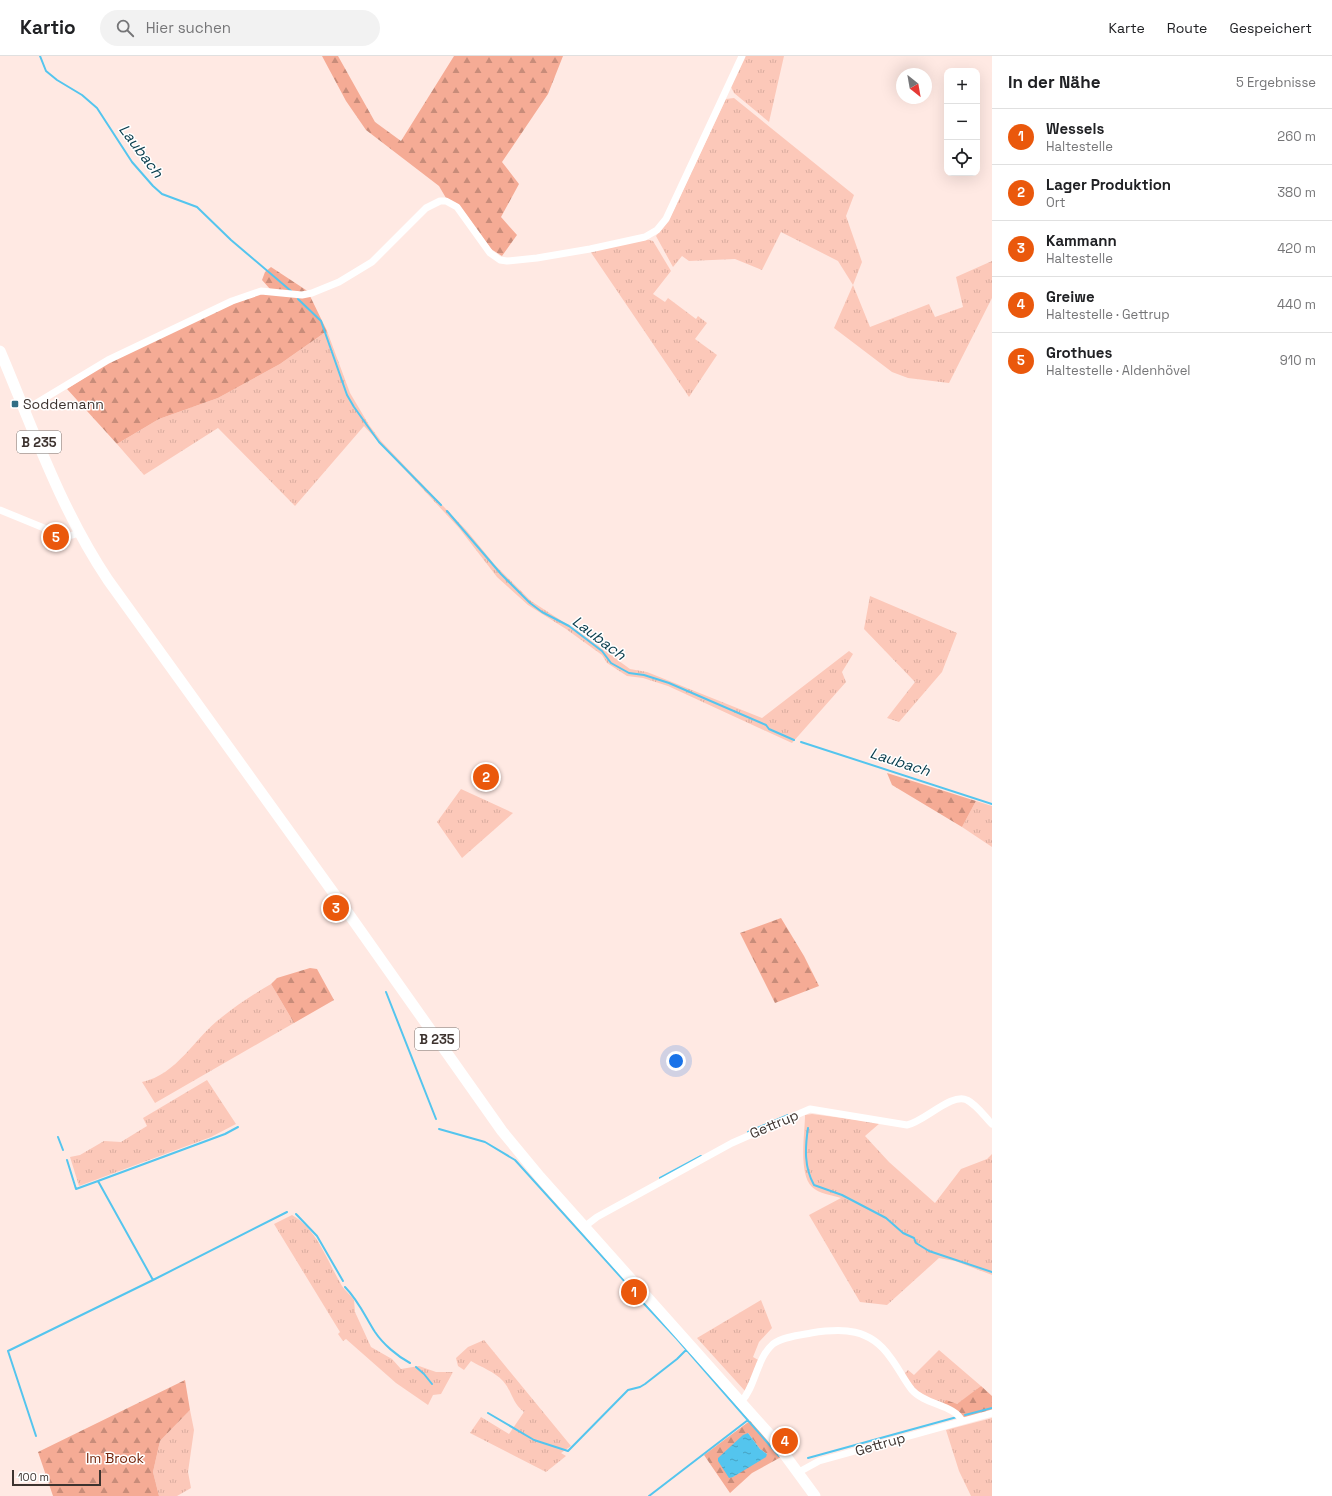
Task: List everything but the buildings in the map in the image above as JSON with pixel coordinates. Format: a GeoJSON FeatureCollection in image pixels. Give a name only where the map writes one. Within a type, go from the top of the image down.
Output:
{"type":"FeatureCollection","features":[{"type":"Feature","properties":{"kind":"main road","name":"B 235"},"geometry":{"type":"LineString","coordinates":[[0,351],[79,533],[108,580],[352,919],[480,1101],[521,1155],[775,1441],[816,1496]]}},
{"type":"Feature","properties":{"kind":"street"},"geometry":{"type":"LineString","coordinates":[[25,410],[108,360],[232,301],[260,291],[302,295],[312,293],[339,282],[372,262],[426,208],[440,200],[446,201],[457,207],[490,253],[500,260],[537,258],[590,249],[652,234],[666,219],[742,56]]}},
{"type":"Feature","properties":{"kind":"street"},"geometry":{"type":"LineString","coordinates":[[0,510],[66,538],[79,533]]}},
{"type":"Feature","properties":{"kind":"street","name":"Gettrup"},"geometry":{"type":"LineString","coordinates":[[584,1227],[597,1217],[707,1155],[810,1109],[907,1125],[915,1124],[954,1099],[963,1098],[969,1101],[992,1124]]}},
{"type":"Feature","properties":{"kind":"street"},"geometry":{"type":"LineString","coordinates":[[741,1402],[747,1394],[765,1354],[774,1344],[783,1339],[823,1331],[855,1331],[877,1343],[890,1355],[909,1386],[919,1397],[957,1413],[962,1421]]}},
{"type":"Feature","properties":{"kind":"street","name":"Gettrup"},"geometry":{"type":"LineString","coordinates":[[799,1472],[819,1461],[992,1413]]}},
{"type":"Feature","properties":{"kind":"green space"},"geometry":{"type":"Polygon","coordinates":[[[322,56],[338,56],[375,122],[401,141],[454,56],[563,56],[548,94],[502,162],[519,184],[501,217],[517,235],[502,256],[491,249],[459,205],[446,198],[439,186],[366,130],[346,101],[322,56]]]}},
{"type":"Feature","properties":{"kind":"green space"},"geometry":{"type":"Polygon","coordinates":[[[744,56],[784,56],[769,122],[734,93],[731,87],[744,56]]]}},
{"type":"Feature","properties":{"kind":"green space"},"geometry":{"type":"Polygon","coordinates":[[[734,98],[854,195],[846,216],[862,262],[853,285],[838,261],[781,232],[762,270],[735,259],[689,261],[682,256],[673,267],[656,236],[669,220],[726,99],[734,98]]]}},
{"type":"Feature","properties":{"kind":"green space"},"geometry":{"type":"Polygon","coordinates":[[[645,239],[653,241],[671,271],[653,294],[665,302],[668,298],[696,319],[698,316],[707,323],[695,339],[717,355],[689,397],[590,251],[645,239]]]}},
{"type":"Feature","properties":{"kind":"green space"},"geometry":{"type":"Polygon","coordinates":[[[992,261],[992,298],[949,383],[908,378],[892,372],[834,328],[853,285],[870,327],[929,304],[935,317],[963,307],[956,277],[992,261]]]}},
{"type":"Feature","properties":{"kind":"green space"},"geometry":{"type":"Polygon","coordinates":[[[271,267],[309,292],[301,293],[270,289],[262,280],[265,272],[271,267]]]}},
{"type":"Feature","properties":{"kind":"green space"},"geometry":{"type":"Polygon","coordinates":[[[261,293],[310,296],[327,331],[280,364],[218,398],[159,419],[117,444],[67,389],[109,362],[206,314],[261,293]]]}},
{"type":"Feature","properties":{"kind":"green space"},"geometry":{"type":"Polygon","coordinates":[[[327,331],[350,393],[369,425],[381,441],[467,531],[495,565],[531,601],[579,632],[630,669],[647,672],[762,718],[849,651],[853,654],[842,672],[846,682],[792,743],[668,686],[643,678],[627,676],[607,663],[602,655],[566,629],[528,605],[497,577],[459,528],[364,426],[295,506],[218,428],[144,475],[117,444],[159,419],[218,398],[280,364],[327,331]]]}},
{"type":"Feature","properties":{"kind":"green space"},"geometry":{"type":"Polygon","coordinates":[[[870,596],[957,633],[942,672],[899,722],[887,718],[915,682],[864,629],[870,596]]]}},
{"type":"Feature","properties":{"kind":"green space"},"geometry":{"type":"Polygon","coordinates":[[[887,773],[976,801],[962,827],[892,785],[887,773]]]}},
{"type":"Feature","properties":{"kind":"green space"},"geometry":{"type":"Polygon","coordinates":[[[461,789],[513,813],[462,858],[437,822],[461,789]]]}},
{"type":"Feature","properties":{"kind":"green space"},"geometry":{"type":"Polygon","coordinates":[[[976,801],[992,806],[992,847],[962,827],[976,801]]]}},
{"type":"Feature","properties":{"kind":"green space"},"geometry":{"type":"Polygon","coordinates":[[[781,918],[804,956],[819,986],[775,1003],[740,933],[781,918]]]}},
{"type":"Feature","properties":{"kind":"green space"},"geometry":{"type":"Polygon","coordinates":[[[310,968],[317,969],[334,1000],[294,1023],[271,984],[277,978],[310,968]]]}},
{"type":"Feature","properties":{"kind":"green space"},"geometry":{"type":"Polygon","coordinates":[[[271,984],[294,1023],[155,1103],[142,1082],[154,1078],[176,1064],[212,1025],[234,1008],[271,984]]]}},
{"type":"Feature","properties":{"kind":"green space"},"geometry":{"type":"Polygon","coordinates":[[[207,1080],[236,1124],[211,1137],[79,1186],[70,1157],[80,1155],[104,1141],[121,1142],[147,1126],[143,1118],[207,1080]]]}},
{"type":"Feature","properties":{"kind":"green space"},"geometry":{"type":"Polygon","coordinates":[[[812,1114],[880,1123],[865,1136],[889,1162],[935,1203],[961,1169],[987,1159],[992,1154],[992,1275],[955,1261],[939,1258],[887,1305],[860,1302],[809,1215],[841,1198],[818,1191],[812,1187],[808,1181],[805,1172],[803,1152],[805,1115],[812,1114]]]}},
{"type":"Feature","properties":{"kind":"green space"},"geometry":{"type":"Polygon","coordinates":[[[292,1215],[301,1221],[315,1237],[342,1286],[354,1300],[355,1312],[371,1347],[392,1359],[401,1369],[419,1366],[436,1372],[453,1372],[441,1394],[433,1395],[428,1405],[396,1383],[346,1339],[343,1341],[338,1334],[340,1332],[274,1224],[292,1215]]]}},
{"type":"Feature","properties":{"kind":"green space"},"geometry":{"type":"Polygon","coordinates":[[[761,1300],[772,1328],[759,1342],[753,1357],[760,1361],[745,1391],[697,1338],[761,1300]]]}},
{"type":"Feature","properties":{"kind":"green space"},"geometry":{"type":"Polygon","coordinates":[[[484,1340],[571,1446],[561,1453],[566,1456],[546,1472],[470,1433],[481,1417],[509,1434],[524,1412],[517,1405],[503,1381],[496,1375],[471,1361],[464,1370],[458,1366],[456,1358],[468,1347],[484,1340]]]}},
{"type":"Feature","properties":{"kind":"green space"},"geometry":{"type":"Polygon","coordinates":[[[939,1350],[981,1386],[959,1403],[950,1406],[934,1404],[927,1400],[903,1375],[908,1370],[914,1375],[939,1350]]]}},
{"type":"Feature","properties":{"kind":"green space","name":"Im Brook"},"geometry":{"type":"Polygon","coordinates":[[[185,1380],[190,1410],[160,1441],[153,1472],[159,1496],[53,1496],[38,1452],[185,1380]]]}},
{"type":"Feature","properties":{"kind":"green space"},"geometry":{"type":"Polygon","coordinates":[[[981,1386],[992,1396],[992,1411],[963,1418],[941,1406],[946,1400],[957,1404],[981,1386]]]}},
{"type":"Feature","properties":{"kind":"green space"},"geometry":{"type":"Polygon","coordinates":[[[190,1410],[194,1430],[188,1472],[191,1488],[177,1496],[159,1496],[153,1472],[160,1441],[190,1410]]]}},
{"type":"Feature","properties":{"kind":"green space"},"geometry":{"type":"Polygon","coordinates":[[[992,1418],[992,1496],[971,1496],[959,1471],[946,1430],[992,1418]]]}},
{"type":"Feature","properties":{"kind":"green space"},"geometry":{"type":"Polygon","coordinates":[[[751,1420],[781,1457],[752,1473],[730,1493],[704,1455],[751,1420]],[[748,1433],[733,1477],[767,1454],[760,1449],[748,1433]]]}},
{"type":"Feature","properties":{"kind":"water"},"geometry":{"type":"Polygon","coordinates":[[[748,1433],[760,1449],[767,1454],[766,1457],[729,1478],[718,1461],[718,1458],[743,1435],[748,1433]]]}},
{"type":"Feature","properties":{"kind":"waterway","name":"Laubach"},"geometry":{"type":"LineString","coordinates":[[40,56],[46,71],[57,80],[82,95],[97,108],[132,162],[153,186],[162,194],[197,207],[231,240],[291,291]]}},
{"type":"Feature","properties":{"kind":"waterway","name":"Laubach"},"geometry":{"type":"LineString","coordinates":[[298,299],[321,321],[347,395],[354,407],[379,442],[441,505]]}},
{"type":"Feature","properties":{"kind":"waterway","name":"Laubach"},"geometry":{"type":"LineString","coordinates":[[447,511],[501,574],[530,603],[542,612],[569,626],[602,651],[611,663],[629,673],[644,675],[669,683],[766,725],[769,729],[794,740]]}},
{"type":"Feature","properties":{"kind":"waterway","name":"Laubach"},"geometry":{"type":"LineString","coordinates":[[801,742],[992,804]]}},
{"type":"Feature","properties":{"kind":"waterway"},"geometry":{"type":"LineString","coordinates":[[386,992],[436,1119]]}},
{"type":"Feature","properties":{"kind":"waterway"},"geometry":{"type":"LineString","coordinates":[[748,1132],[788,1115]]}},
{"type":"Feature","properties":{"kind":"waterway"},"geometry":{"type":"LineString","coordinates":[[98,1181],[225,1134],[238,1127]]}},
{"type":"Feature","properties":{"kind":"waterway"},"geometry":{"type":"LineString","coordinates":[[808,1128],[806,1157],[808,1171],[814,1185],[842,1195],[886,1218],[903,1233],[914,1238],[916,1243],[929,1251],[992,1272]]}},
{"type":"Feature","properties":{"kind":"waterway"},"geometry":{"type":"LineString","coordinates":[[439,1129],[485,1142],[515,1160],[627,1284]]}},
{"type":"Feature","properties":{"kind":"waterway"},"geometry":{"type":"LineString","coordinates":[[58,1137],[63,1150]]}},
{"type":"Feature","properties":{"kind":"waterway"},"geometry":{"type":"LineString","coordinates":[[660,1178],[701,1156]]}},
{"type":"Feature","properties":{"kind":"waterway"},"geometry":{"type":"LineString","coordinates":[[67,1160],[76,1189],[98,1181],[153,1280],[287,1212]]}},
{"type":"Feature","properties":{"kind":"waterway"},"geometry":{"type":"LineString","coordinates":[[296,1214],[317,1236],[343,1281]]}},
{"type":"Feature","properties":{"kind":"waterway"},"geometry":{"type":"LineString","coordinates":[[36,1436],[8,1351],[153,1280]]}},
{"type":"Feature","properties":{"kind":"waterway"},"geometry":{"type":"LineString","coordinates":[[345,1287],[358,1303],[382,1341],[395,1353],[410,1363]]}},
{"type":"Feature","properties":{"kind":"waterway"},"geometry":{"type":"LineString","coordinates":[[635,1294],[677,1339],[779,1456]]}},
{"type":"Feature","properties":{"kind":"waterway"},"geometry":{"type":"LineString","coordinates":[[488,1413],[534,1440],[568,1451],[628,1390],[645,1384],[686,1350]]}},
{"type":"Feature","properties":{"kind":"waterway"},"geometry":{"type":"LineString","coordinates":[[416,1367],[432,1384]]}},
{"type":"Feature","properties":{"kind":"waterway"},"geometry":{"type":"LineString","coordinates":[[965,1415],[992,1408]]}},
{"type":"Feature","properties":{"kind":"waterway"},"geometry":{"type":"LineString","coordinates":[[808,1458],[957,1417]]}},
{"type":"Feature","properties":{"kind":"waterway"},"geometry":{"type":"LineString","coordinates":[[649,1496],[748,1420]]}},
{"type":"Feature","properties":{"kind":"place","name":"Soddemann"},"geometry":{"type":"Point","coordinates":[15,404]}},
{"type":"Feature","properties":{"kind":"place","name":"Grothues"},"geometry":{"type":"Point","coordinates":[56,537]}},
{"type":"Feature","properties":{"kind":"place","name":"Lager Produktion"},"geometry":{"type":"Point","coordinates":[486,777]}},
{"type":"Feature","properties":{"kind":"place","name":"Kammann"},"geometry":{"type":"Point","coordinates":[336,908]}},
{"type":"Feature","properties":{"kind":"place","name":"Wessels"},"geometry":{"type":"Point","coordinates":[634,1292]}},
{"type":"Feature","properties":{"kind":"place","name":"Greiwe"},"geometry":{"type":"Point","coordinates":[785,1441]}}]}
